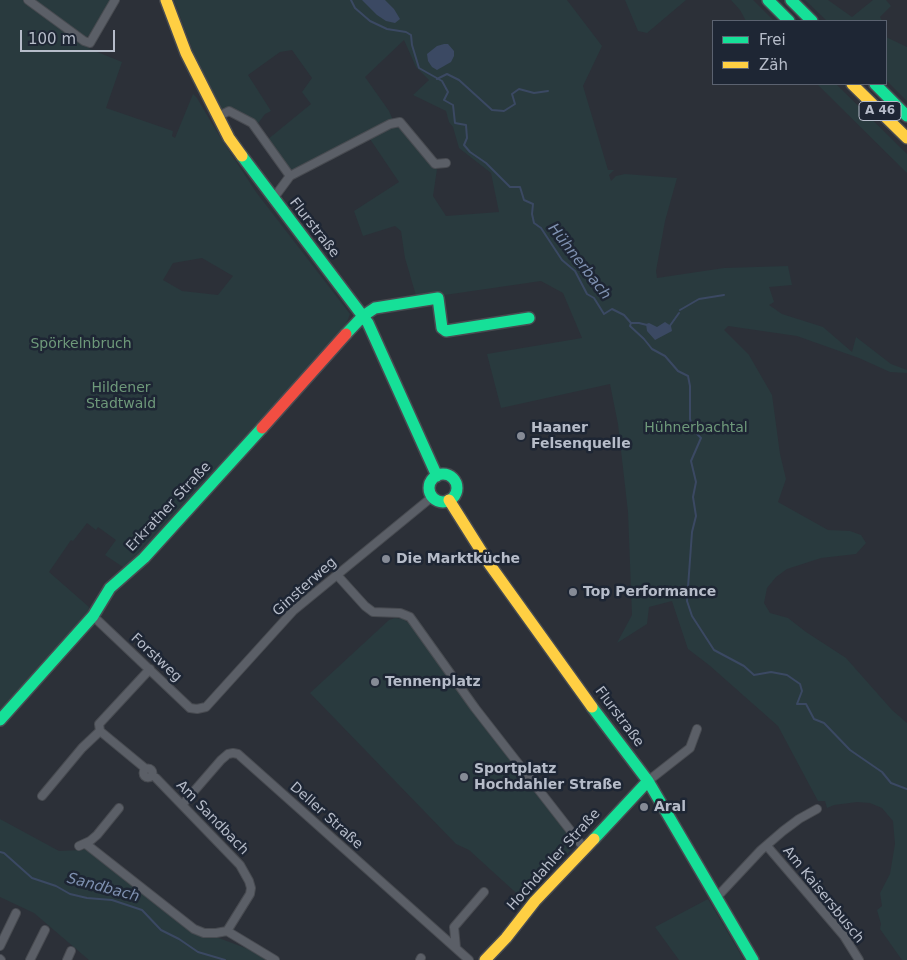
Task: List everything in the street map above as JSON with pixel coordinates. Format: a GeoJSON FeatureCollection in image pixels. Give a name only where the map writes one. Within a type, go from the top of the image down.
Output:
{"type":"FeatureCollection","features":[{"type":"Feature","properties":{"kind":"main road","name":"Flurstraße"},"geometry":{"type":"LineString","coordinates":[[166,0],[186,53],[217,117],[239,154],[363,316],[374,334],[436,476]]}},
{"type":"Feature","properties":{"kind":"main road"},"geometry":{"type":"LineString","coordinates":[[768,0],[788,20]]}},
{"type":"Feature","properties":{"kind":"main road"},"geometry":{"type":"LineString","coordinates":[[791,0],[811,20]]}},
{"type":"Feature","properties":{"kind":"main road","name":"A 46"},"geometry":{"type":"LineString","coordinates":[[853,85],[907,138]]}},
{"type":"Feature","properties":{"kind":"main road","name":"A 46"},"geometry":{"type":"LineString","coordinates":[[876,85],[907,116]]}},
{"type":"Feature","properties":{"kind":"main road"},"geometry":{"type":"LineString","coordinates":[[363,316],[375,308],[438,298],[442,328],[446,331],[529,318]]}},
{"type":"Feature","properties":{"kind":"main road","name":"Erkrather Straße"},"geometry":{"type":"LineString","coordinates":[[0,720],[93,616],[110,588],[144,558],[171,529],[363,316]]}},
{"type":"Feature","properties":{"kind":"main road"},"geometry":{"type":"LineString","coordinates":[[445,475],[454,480],[455,494],[449,500],[440,501],[432,497],[429,492],[429,486],[436,476],[445,475]]}},
{"type":"Feature","properties":{"kind":"main road","name":"Flurstraße"},"geometry":{"type":"LineString","coordinates":[[449,500],[495,572],[589,703],[648,781],[753,960]]}},
{"type":"Feature","properties":{"kind":"main road","name":"Hochdahler Straße"},"geometry":{"type":"LineString","coordinates":[[485,960],[506,938],[535,901],[648,781]]}},
{"type":"Feature","properties":{"kind":"street"},"geometry":{"type":"LineString","coordinates":[[28,0],[84,41],[90,42],[115,0]]}},
{"type":"Feature","properties":{"kind":"street"},"geometry":{"type":"LineString","coordinates":[[217,117],[229,111],[252,123],[290,176]]}},
{"type":"Feature","properties":{"kind":"street"},"geometry":{"type":"LineString","coordinates":[[273,199],[290,176],[390,124],[400,122],[435,164],[446,163]]}},
{"type":"Feature","properties":{"kind":"street","name":"Ginsterweg"},"geometry":{"type":"LineString","coordinates":[[206,707],[293,611],[432,497]]}},
{"type":"Feature","properties":{"kind":"street"},"geometry":{"type":"LineString","coordinates":[[337,575],[364,606],[373,612],[400,614],[410,617],[475,708],[584,848]]}},
{"type":"Feature","properties":{"kind":"street","name":"Forstweg"},"geometry":{"type":"LineString","coordinates":[[93,616],[190,708],[206,707]]}},
{"type":"Feature","properties":{"kind":"street"},"geometry":{"type":"LineString","coordinates":[[146,769],[100,731],[99,724],[150,669]]}},
{"type":"Feature","properties":{"kind":"street"},"geometry":{"type":"LineString","coordinates":[[648,781],[690,748],[697,729]]}},
{"type":"Feature","properties":{"kind":"street"},"geometry":{"type":"LineString","coordinates":[[42,796],[82,748],[100,731]]}},
{"type":"Feature","properties":{"kind":"street","name":"Deller Straße"},"geometry":{"type":"LineString","coordinates":[[182,805],[221,760],[228,754],[238,754],[469,960]]}},
{"type":"Feature","properties":{"kind":"street","name":"Am Sandbach"},"geometry":{"type":"LineString","coordinates":[[156,778],[240,865],[251,888],[250,894],[228,930]]}},
{"type":"Feature","properties":{"kind":"street"},"geometry":{"type":"LineString","coordinates":[[119,808],[97,835],[82,845],[194,928],[204,933],[228,930],[275,960]]}},
{"type":"Feature","properties":{"kind":"street"},"geometry":{"type":"LineString","coordinates":[[716,898],[767,846],[799,819],[817,809]]}},
{"type":"Feature","properties":{"kind":"street","name":"Am Kaisersbusch"},"geometry":{"type":"LineString","coordinates":[[767,846],[844,936],[858,960]]}},
{"type":"Feature","properties":{"kind":"street"},"geometry":{"type":"LineString","coordinates":[[456,948],[454,926],[484,892]]}},
{"type":"Feature","properties":{"kind":"street"},"geometry":{"type":"LineString","coordinates":[[0,946],[16,913]]}},
{"type":"Feature","properties":{"kind":"street"},"geometry":{"type":"LineString","coordinates":[[30,960],[45,930]]}},
{"type":"Feature","properties":{"kind":"street"},"geometry":{"type":"LineString","coordinates":[[67,960],[71,951]]}},
{"type":"Feature","properties":{"kind":"green space","name":"Hildener Stadtwald"},"geometry":{"type":"Polygon","coordinates":[[[0,0],[24,0],[90,49],[122,62],[106,108],[173,131],[172,136],[175,138],[193,94],[256,192],[350,314],[345,327],[320,359],[126,569],[105,555],[116,540],[98,527],[96,530],[87,523],[73,541],[71,540],[49,572],[89,607],[87,618],[0,712],[0,0]],[[202,258],[173,263],[163,280],[182,291],[218,295],[233,276],[202,258]]]}},
{"type":"Feature","properties":{"kind":"green space"},"geometry":{"type":"Polygon","coordinates":[[[35,0],[112,0],[92,34],[86,37],[35,0]]]}},
{"type":"Feature","properties":{"kind":"green space","name":"Hühnerbachtal"},"geometry":{"type":"Polygon","coordinates":[[[174,0],[567,0],[602,46],[583,86],[608,170],[614,170],[609,175],[611,181],[616,176],[625,174],[677,178],[665,221],[656,271],[657,278],[724,268],[788,266],[792,285],[769,287],[774,302],[769,305],[782,314],[823,327],[852,352],[856,337],[891,364],[907,370],[907,373],[890,372],[859,358],[797,336],[728,326],[724,330],[749,355],[772,395],[780,454],[786,479],[778,502],[828,530],[850,531],[861,535],[866,543],[856,554],[821,558],[787,569],[776,577],[767,588],[764,603],[770,613],[788,618],[846,658],[892,710],[907,723],[907,960],[902,960],[880,929],[881,924],[877,910],[882,906],[880,893],[890,874],[895,844],[893,821],[882,808],[870,803],[857,802],[834,805],[827,808],[825,801],[818,801],[778,726],[688,649],[672,601],[649,607],[647,624],[617,643],[632,615],[628,512],[618,424],[610,384],[501,408],[487,354],[582,338],[563,293],[541,281],[417,299],[405,258],[401,231],[395,226],[363,236],[354,211],[399,182],[370,139],[393,126],[401,127],[437,169],[433,196],[446,216],[499,212],[491,173],[459,148],[446,111],[413,95],[429,80],[416,67],[404,40],[365,77],[389,111],[393,120],[291,172],[267,140],[311,104],[302,92],[312,78],[292,50],[280,52],[248,75],[271,111],[265,114],[256,126],[237,113],[226,117],[194,54],[174,0]]]}},
{"type":"Feature","properties":{"kind":"green space"},"geometry":{"type":"Polygon","coordinates":[[[625,0],[686,0],[647,33],[638,31],[625,0]]]}},
{"type":"Feature","properties":{"kind":"green space"},"geometry":{"type":"Polygon","coordinates":[[[731,0],[753,0],[773,20],[745,20],[731,0]]]}},
{"type":"Feature","properties":{"kind":"green space"},"geometry":{"type":"Polygon","coordinates":[[[805,0],[828,0],[852,17],[873,0],[886,0],[891,6],[880,17],[882,20],[826,20],[805,0]]]}},
{"type":"Feature","properties":{"kind":"green space"},"geometry":{"type":"Polygon","coordinates":[[[887,37],[907,47],[907,101],[887,81],[887,37]]]}},
{"type":"Feature","properties":{"kind":"green space"},"geometry":{"type":"Polygon","coordinates":[[[818,85],[837,85],[907,154],[907,173],[818,85]]]}},
{"type":"Feature","properties":{"kind":"green space"},"geometry":{"type":"Polygon","coordinates":[[[395,618],[403,619],[413,626],[474,711],[576,844],[525,901],[469,850],[456,844],[310,693],[389,620],[395,618]]]}},
{"type":"Feature","properties":{"kind":"green space"},"geometry":{"type":"Polygon","coordinates":[[[0,819],[59,851],[83,850],[92,845],[208,934],[248,949],[266,960],[89,960],[34,913],[0,897],[0,819]]]}},
{"type":"Feature","properties":{"kind":"green space"},"geometry":{"type":"Polygon","coordinates":[[[708,899],[744,960],[679,960],[655,927],[708,899]]]}},
{"type":"Feature","properties":{"kind":"water"},"geometry":{"type":"Polygon","coordinates":[[[362,0],[385,0],[400,19],[395,23],[386,21],[362,0]]]}},
{"type":"Feature","properties":{"kind":"water"},"geometry":{"type":"Polygon","coordinates":[[[448,44],[454,51],[454,56],[451,62],[437,70],[428,61],[427,54],[437,46],[448,44]]]}},
{"type":"Feature","properties":{"kind":"water"},"geometry":{"type":"Polygon","coordinates":[[[665,322],[671,326],[672,331],[655,340],[647,331],[646,324],[649,323],[657,327],[665,322]]]}},
{"type":"Feature","properties":{"kind":"waterway","name":"Hühnerbach"},"geometry":{"type":"LineString","coordinates":[[351,0],[355,8],[370,21],[387,29],[406,32],[411,35],[419,68],[442,81],[448,92],[444,100],[453,105],[455,123],[466,125],[467,138],[464,145],[470,152],[486,163],[510,187],[520,187],[524,200],[533,204],[532,214],[534,223],[541,228],[562,260],[575,271],[587,294],[594,298],[604,314],[612,309],[624,315],[631,323],[630,326],[652,349],[665,356],[678,371],[688,376],[690,386],[690,419],[693,430],[701,438],[691,461],[696,482],[693,497],[696,516],[692,532],[687,601],[692,616],[714,650],[744,666],[754,675],[771,672],[787,675],[800,684],[802,691],[797,704],[806,704],[814,719],[824,723],[850,750],[882,772],[891,783],[907,789]]}},
{"type":"Feature","properties":{"kind":"waterway"},"geometry":{"type":"LineString","coordinates":[[437,79],[447,74],[459,80],[492,110],[504,111],[515,104],[512,94],[519,89],[534,93],[548,91]]}},
{"type":"Feature","properties":{"kind":"waterway"},"geometry":{"type":"LineString","coordinates":[[680,310],[699,299],[724,295]]}},
{"type":"Feature","properties":{"kind":"waterway"},"geometry":{"type":"LineString","coordinates":[[669,327],[679,313]]}},
{"type":"Feature","properties":{"kind":"waterway"},"geometry":{"type":"LineString","coordinates":[[631,323],[647,325]]}},
{"type":"Feature","properties":{"kind":"waterway","name":"Sandbach"},"geometry":{"type":"LineString","coordinates":[[0,852],[4,853],[32,878],[56,886],[70,894],[87,898],[112,900],[142,910],[161,930],[198,952],[225,960]]}},
{"type":"Feature","properties":{"kind":"traffic: fast"},"geometry":{"type":"LineString","coordinates":[[768,0],[788,20]]}},
{"type":"Feature","properties":{"kind":"traffic: fast"},"geometry":{"type":"LineString","coordinates":[[791,0],[811,20]]}},
{"type":"Feature","properties":{"kind":"traffic: fast"},"geometry":{"type":"LineString","coordinates":[[876,85],[907,116]]}},
{"type":"Feature","properties":{"kind":"traffic: fast"},"geometry":{"type":"LineString","coordinates":[[242,156],[368,323],[437,476]]}},
{"type":"Feature","properties":{"kind":"traffic: fast"},"geometry":{"type":"LineString","coordinates":[[346,334],[363,316],[375,308],[438,298],[442,328],[446,331],[529,318]]}},
{"type":"Feature","properties":{"kind":"traffic: fast"},"geometry":{"type":"LineString","coordinates":[[0,720],[93,616],[110,588],[144,558],[262,428]]}},
{"type":"Feature","properties":{"kind":"traffic: fast"},"geometry":{"type":"LineString","coordinates":[[443,474],[453,478],[457,488],[453,498],[443,502],[433,498],[429,488],[433,478],[443,474]]}},
{"type":"Feature","properties":{"kind":"traffic: fast"},"geometry":{"type":"LineString","coordinates":[[592,707],[648,781],[753,960]]}},
{"type":"Feature","properties":{"kind":"traffic: fast"},"geometry":{"type":"LineString","coordinates":[[594,839],[648,781]]}},
{"type":"Feature","properties":{"kind":"traffic: slow"},"geometry":{"type":"LineString","coordinates":[[166,0],[186,53],[229,138],[242,156]]}},
{"type":"Feature","properties":{"kind":"traffic: slow"},"geometry":{"type":"LineString","coordinates":[[853,85],[907,138]]}},
{"type":"Feature","properties":{"kind":"traffic: slow"},"geometry":{"type":"LineString","coordinates":[[449,500],[490,565],[592,707]]}},
{"type":"Feature","properties":{"kind":"traffic: slow"},"geometry":{"type":"LineString","coordinates":[[485,960],[506,938],[535,901],[594,839]]}},
{"type":"Feature","properties":{"kind":"traffic: jam"},"geometry":{"type":"LineString","coordinates":[[262,428],[346,334]]}},
{"type":"Feature","properties":{"kind":"place","name":"Haaner Felsenquelle"},"geometry":{"type":"Point","coordinates":[521,436]}},
{"type":"Feature","properties":{"kind":"place","name":"Die Marktküche"},"geometry":{"type":"Point","coordinates":[386,559]}},
{"type":"Feature","properties":{"kind":"place","name":"Top Performance"},"geometry":{"type":"Point","coordinates":[573,592]}},
{"type":"Feature","properties":{"kind":"place","name":"Tennenplatz"},"geometry":{"type":"Point","coordinates":[375,682]}},
{"type":"Feature","properties":{"kind":"place","name":"Sportplatz Hochdahler Straße"},"geometry":{"type":"Point","coordinates":[464,777]}},
{"type":"Feature","properties":{"kind":"place","name":"Aral"},"geometry":{"type":"Point","coordinates":[644,807]}},
{"type":"Feature","properties":{"kind":"park label","name":"Spörkelnbruch"},"geometry":{"type":"Point","coordinates":[81,344]}}]}
